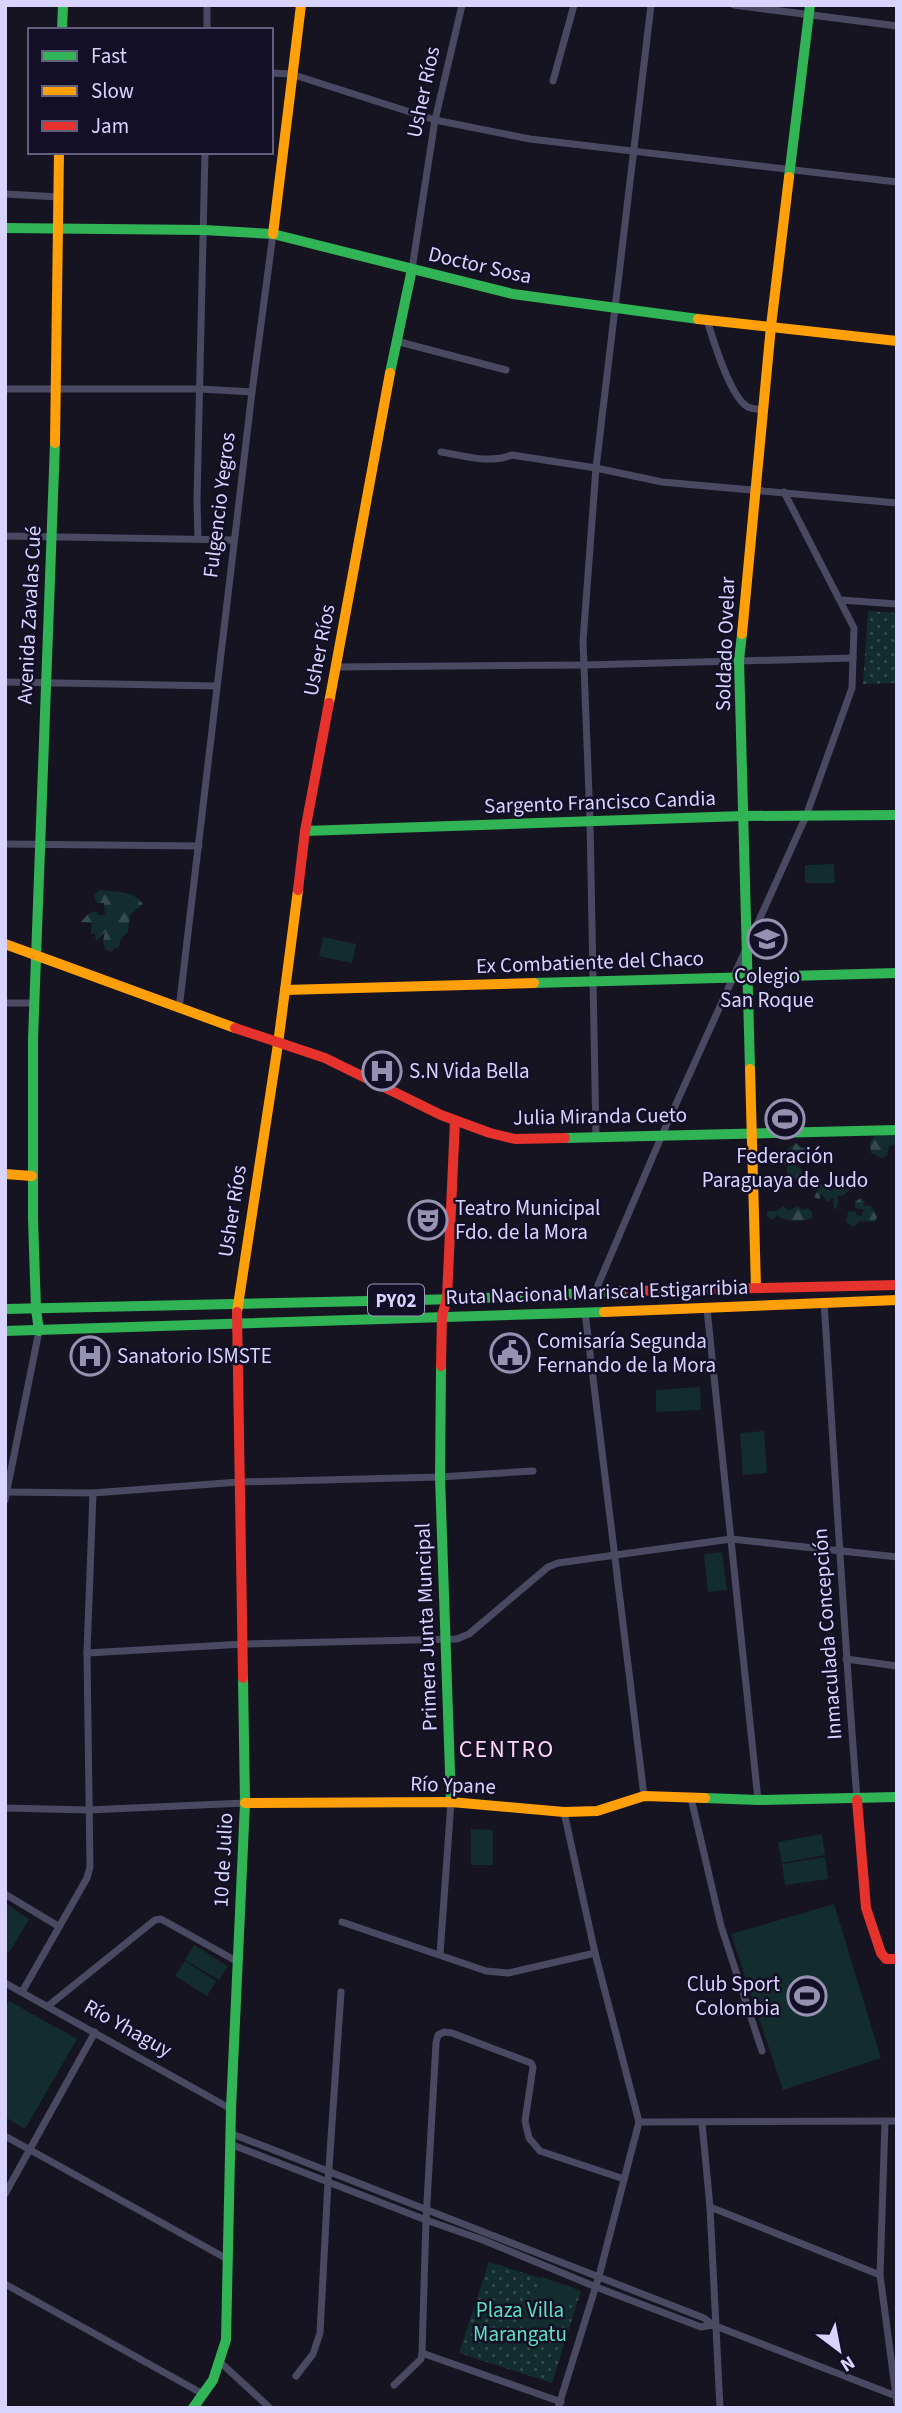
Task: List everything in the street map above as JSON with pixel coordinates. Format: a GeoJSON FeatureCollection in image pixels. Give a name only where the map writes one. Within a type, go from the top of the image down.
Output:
{"type":"FeatureCollection","features":[{"type":"Feature","properties":{"kind":"main road"},"geometry":{"type":"LineString","coordinates":[[62,28],[63,5]]}},
{"type":"Feature","properties":{"kind":"main road","name":"Fulgencio Yegros"},"geometry":{"type":"LineString","coordinates":[[273,234],[301,5]]}},
{"type":"Feature","properties":{"kind":"main road","name":"Soldado Ovelar"},"geometry":{"type":"LineString","coordinates":[[756,1288],[739,660],[771,327],[810,10]]}},
{"type":"Feature","properties":{"kind":"main road","name":"Avenida Zavalas Cué"},"geometry":{"type":"LineString","coordinates":[[39,1331],[32,1175],[33,1003],[57,390],[59,154]]}},
{"type":"Feature","properties":{"kind":"main road","name":"Doctor Sosa"},"geometry":{"type":"LineString","coordinates":[[5,229],[204,230],[273,234],[513,294],[616,309],[897,341]]}},
{"type":"Feature","properties":{"kind":"main road","name":"Usher Ríos"},"geometry":{"type":"LineString","coordinates":[[237,1306],[278,1044],[305,831],[396,341],[412,269]]}},
{"type":"Feature","properties":{"kind":"main road","name":"Sargento Francisco Candia"},"geometry":{"type":"LineString","coordinates":[[305,831],[743,816],[897,815]]}},
{"type":"Feature","properties":{"kind":"main road","name":"Julia Miranda Cueto"},"geometry":{"type":"LineString","coordinates":[[5,944],[179,1009],[278,1044],[321,1056],[455,1121],[494,1135],[515,1139],[897,1130]]}},
{"type":"Feature","properties":{"kind":"main road","name":"Ex Combatiente del Chaco"},"geometry":{"type":"LineString","coordinates":[[285,990],[897,973]]}},
{"type":"Feature","properties":{"kind":"main road","name":"Primera Junta Muncipal"},"geometry":{"type":"LineString","coordinates":[[452,1802],[440,1477],[442,1316],[447,1298],[455,1121]]}},
{"type":"Feature","properties":{"kind":"main road"},"geometry":{"type":"LineString","coordinates":[[5,1174],[32,1175]]}},
{"type":"Feature","properties":{"kind":"main road","name":"Ruta Nacional Mariscal Estigarribia"},"geometry":{"type":"LineString","coordinates":[[5,1310],[237,1306],[595,1292],[897,1285]]}},
{"type":"Feature","properties":{"kind":"main road"},"geometry":{"type":"LineString","coordinates":[[731,1289],[732,1308]]}},
{"type":"Feature","properties":{"kind":"main road","name":"Ruta Nacional Mariscal Estigarribia"},"geometry":{"type":"LineString","coordinates":[[5,1331],[707,1309],[897,1300]]}},
{"type":"Feature","properties":{"kind":"main road","name":"10 de Julio"},"geometry":{"type":"LineString","coordinates":[[193,2408],[213,2380],[226,2340],[231,2109],[245,1803],[237,1306]]}},
{"type":"Feature","properties":{"kind":"main road","name":"Río Ypane"},"geometry":{"type":"LineString","coordinates":[[245,1803],[452,1802],[564,1812],[597,1811],[644,1796],[758,1800],[858,1800],[897,1797]]}},
{"type":"Feature","properties":{"kind":"main road","name":"Inmaculada Concepción"},"geometry":{"type":"LineString","coordinates":[[858,1800],[866,1908],[876,1945],[891,1959]]}},
{"type":"Feature","properties":{"kind":"street"},"geometry":{"type":"LineString","coordinates":[[207,5],[207,28]]}},
{"type":"Feature","properties":{"kind":"street","name":"Usher Ríos"},"geometry":{"type":"LineString","coordinates":[[412,269],[435,120],[462,5]]}},
{"type":"Feature","properties":{"kind":"street"},"geometry":{"type":"LineString","coordinates":[[553,81],[574,5]]}},
{"type":"Feature","properties":{"kind":"street"},"geometry":{"type":"LineString","coordinates":[[596,1137],[590,821],[583,641],[596,468],[651,5]]}},
{"type":"Feature","properties":{"kind":"street"},"geometry":{"type":"LineString","coordinates":[[734,5],[810,10],[897,26]]}},
{"type":"Feature","properties":{"kind":"street"},"geometry":{"type":"LineString","coordinates":[[273,73],[291,74],[435,120],[530,139],[897,183]]}},
{"type":"Feature","properties":{"kind":"street"},"geometry":{"type":"LineString","coordinates":[[198,538],[205,154]]}},
{"type":"Feature","properties":{"kind":"street"},"geometry":{"type":"LineString","coordinates":[[5,194],[59,197]]}},
{"type":"Feature","properties":{"kind":"street","name":"Fulgencio Yegros"},"geometry":{"type":"LineString","coordinates":[[179,1009],[273,234]]}},
{"type":"Feature","properties":{"kind":"street"},"geometry":{"type":"LineString","coordinates":[[707,320],[721,362],[736,392],[745,405],[764,410]]}},
{"type":"Feature","properties":{"kind":"street"},"geometry":{"type":"LineString","coordinates":[[396,341],[506,370]]}},
{"type":"Feature","properties":{"kind":"street"},"geometry":{"type":"LineString","coordinates":[[5,388],[201,389],[252,392]]}},
{"type":"Feature","properties":{"kind":"street"},"geometry":{"type":"LineString","coordinates":[[441,452],[486,461],[512,456],[596,468],[662,482],[897,503]]}},
{"type":"Feature","properties":{"kind":"street"},"geometry":{"type":"LineString","coordinates":[[595,1292],[662,1135],[806,816],[848,705],[852,688],[854,628],[784,492]]}},
{"type":"Feature","properties":{"kind":"street"},"geometry":{"type":"LineString","coordinates":[[5,536],[234,540]]}},
{"type":"Feature","properties":{"kind":"street"},"geometry":{"type":"LineString","coordinates":[[841,600],[897,604]]}},
{"type":"Feature","properties":{"kind":"street"},"geometry":{"type":"LineString","coordinates":[[335,667],[584,665],[853,658]]}},
{"type":"Feature","properties":{"kind":"street"},"geometry":{"type":"LineString","coordinates":[[5,682],[217,686]]}},
{"type":"Feature","properties":{"kind":"street"},"geometry":{"type":"LineString","coordinates":[[5,844],[199,846]]}},
{"type":"Feature","properties":{"kind":"street"},"geometry":{"type":"LineString","coordinates":[[5,1003],[33,1003]]}},
{"type":"Feature","properties":{"kind":"street","name":"Inmaculada Concepción"},"geometry":{"type":"LineString","coordinates":[[824,1302],[846,1659],[858,1800]]}},
{"type":"Feature","properties":{"kind":"street"},"geometry":{"type":"LineString","coordinates":[[707,1309],[758,1800]]}},
{"type":"Feature","properties":{"kind":"street"},"geometry":{"type":"LineString","coordinates":[[585,1312],[644,1796]]}},
{"type":"Feature","properties":{"kind":"street"},"geometry":{"type":"LineString","coordinates":[[39,1331],[6,1496],[93,1493],[239,1482],[440,1477],[533,1471]]}},
{"type":"Feature","properties":{"kind":"street"},"geometry":{"type":"LineString","coordinates":[[22,1992],[87,1878],[90,1867],[87,1653],[93,1493]]}},
{"type":"Feature","properties":{"kind":"street"},"geometry":{"type":"LineString","coordinates":[[87,1653],[244,1644],[457,1639],[469,1634],[548,1567],[558,1563],[731,1539],[897,1557]]}},
{"type":"Feature","properties":{"kind":"street"},"geometry":{"type":"LineString","coordinates":[[846,1659],[897,1666]]}},
{"type":"Feature","properties":{"kind":"street"},"geometry":{"type":"LineString","coordinates":[[691,1798],[721,1926],[762,2051]]}},
{"type":"Feature","properties":{"kind":"street","name":"Primera Junta Muncipal"},"geometry":{"type":"LineString","coordinates":[[440,1954],[452,1802]]}},
{"type":"Feature","properties":{"kind":"street","name":"Río Ypane"},"geometry":{"type":"LineString","coordinates":[[5,1808],[88,1811],[245,1803]]}},
{"type":"Feature","properties":{"kind":"street"},"geometry":{"type":"LineString","coordinates":[[422,2353],[559,2405],[599,2276],[639,2122],[564,1812]]}},
{"type":"Feature","properties":{"kind":"street"},"geometry":{"type":"LineString","coordinates":[[5,1894],[58,1926]]}},
{"type":"Feature","properties":{"kind":"street"},"geometry":{"type":"LineString","coordinates":[[48,2006],[155,1920],[161,1919],[238,1962]]}},
{"type":"Feature","properties":{"kind":"street"},"geometry":{"type":"LineString","coordinates":[[342,1922],[486,1972],[508,1973],[596,1953]]}},
{"type":"Feature","properties":{"kind":"street","name":"Río Yhaguy"},"geometry":{"type":"LineString","coordinates":[[5,1983],[231,2109]]}},
{"type":"Feature","properties":{"kind":"street"},"geometry":{"type":"LineString","coordinates":[[296,2376],[313,2354],[320,2333],[341,1992]]}},
{"type":"Feature","properties":{"kind":"street"},"geometry":{"type":"LineString","coordinates":[[5,2194],[95,2032]]}},
{"type":"Feature","properties":{"kind":"street"},"geometry":{"type":"LineString","coordinates":[[394,2385],[421,2359],[422,2353],[426,2220],[438,2035],[444,2032],[452,2033],[531,2063],[533,2067],[525,2121],[529,2138],[540,2151],[624,2179]]}},
{"type":"Feature","properties":{"kind":"street"},"geometry":{"type":"LineString","coordinates":[[639,2122],[897,2121]]}},
{"type":"Feature","properties":{"kind":"street"},"geometry":{"type":"LineString","coordinates":[[230,2138],[329,2169],[704,2318],[714,2325],[896,2400],[894,2366],[880,2275],[885,2122]]}},
{"type":"Feature","properties":{"kind":"street"},"geometry":{"type":"LineString","coordinates":[[702,2123],[710,2207],[720,2408]]}},
{"type":"Feature","properties":{"kind":"street"},"geometry":{"type":"LineString","coordinates":[[5,2136],[229,2260]]}},
{"type":"Feature","properties":{"kind":"street"},"geometry":{"type":"LineString","coordinates":[[230,2138],[328,2182],[483,2240],[596,2287],[701,2327],[714,2325]]}},
{"type":"Feature","properties":{"kind":"street"},"geometry":{"type":"LineString","coordinates":[[710,2207],[880,2275]]}},
{"type":"Feature","properties":{"kind":"street"},"geometry":{"type":"LineString","coordinates":[[5,2284],[203,2394]]}},
{"type":"Feature","properties":{"kind":"street"},"geometry":{"type":"LineString","coordinates":[[220,2362],[270,2408]]}},
{"type":"Feature","properties":{"kind":"green space"},"geometry":{"type":"Polygon","coordinates":[[[868,611],[897,613],[897,683],[863,684],[868,611]]]}},
{"type":"Feature","properties":{"kind":"green space"},"geometry":{"type":"Polygon","coordinates":[[[834,864],[835,883],[805,883],[805,865],[834,864]]]}},
{"type":"Feature","properties":{"kind":"green space"},"geometry":{"type":"Polygon","coordinates":[[[100,890],[123,892],[139,899],[143,904],[130,915],[128,932],[121,939],[119,947],[112,952],[105,950],[105,932],[96,941],[95,934],[91,934],[92,923],[81,922],[89,913],[97,911],[98,915],[105,915],[104,903],[97,903],[94,895],[100,890]]]}},
{"type":"Feature","properties":{"kind":"green space"},"geometry":{"type":"Polygon","coordinates":[[[323,937],[356,944],[352,963],[319,956],[323,937]]]}},
{"type":"Feature","properties":{"kind":"green space"},"geometry":{"type":"Polygon","coordinates":[[[894,1134],[897,1144],[889,1146],[887,1156],[881,1158],[871,1153],[870,1143],[874,1136],[894,1134]]]}},
{"type":"Feature","properties":{"kind":"green space"},"geometry":{"type":"Polygon","coordinates":[[[796,1143],[801,1148],[806,1147],[807,1153],[796,1164],[801,1168],[802,1177],[792,1180],[787,1176],[787,1167],[790,1164],[786,1164],[784,1151],[796,1143]]]}},
{"type":"Feature","properties":{"kind":"green space"},"geometry":{"type":"Polygon","coordinates":[[[830,1178],[832,1181],[829,1189],[832,1192],[834,1187],[850,1189],[844,1195],[838,1196],[838,1205],[834,1210],[833,1197],[826,1201],[822,1194],[819,1199],[814,1197],[821,1184],[827,1184],[830,1178]]]}},
{"type":"Feature","properties":{"kind":"green space"},"geometry":{"type":"Polygon","coordinates":[[[861,1198],[865,1201],[863,1205],[871,1206],[877,1217],[875,1222],[860,1221],[853,1227],[846,1222],[848,1212],[855,1211],[857,1216],[862,1216],[865,1210],[855,1208],[855,1202],[861,1198]]]}},
{"type":"Feature","properties":{"kind":"green space"},"geometry":{"type":"Polygon","coordinates":[[[783,1206],[789,1210],[798,1206],[802,1210],[808,1208],[812,1212],[812,1218],[794,1221],[777,1215],[773,1220],[767,1217],[767,1211],[777,1211],[783,1206]]]}},
{"type":"Feature","properties":{"kind":"green space"},"geometry":{"type":"Polygon","coordinates":[[[700,1387],[701,1410],[656,1412],[656,1390],[700,1387]]]}},
{"type":"Feature","properties":{"kind":"green space"},"geometry":{"type":"Polygon","coordinates":[[[764,1431],[767,1473],[743,1475],[740,1433],[764,1431]]]}},
{"type":"Feature","properties":{"kind":"green space"},"geometry":{"type":"Polygon","coordinates":[[[722,1552],[727,1590],[708,1592],[704,1554],[722,1552]]]}},
{"type":"Feature","properties":{"kind":"green space"},"geometry":{"type":"Polygon","coordinates":[[[471,1829],[493,1830],[493,1865],[471,1865],[471,1829]]]}},
{"type":"Feature","properties":{"kind":"green space"},"geometry":{"type":"Polygon","coordinates":[[[822,1834],[825,1855],[782,1863],[778,1842],[822,1834]]]}},
{"type":"Feature","properties":{"kind":"green space"},"geometry":{"type":"Polygon","coordinates":[[[825,1857],[828,1879],[785,1885],[782,1864],[825,1857]]]}},
{"type":"Feature","properties":{"kind":"green space"},"geometry":{"type":"Polygon","coordinates":[[[5,1903],[29,1919],[9,1953],[5,1951],[5,1903]]]}},
{"type":"Feature","properties":{"kind":"green space","name":"Club Sport Colombia"},"geometry":{"type":"Polygon","coordinates":[[[834,1904],[881,2058],[783,2090],[731,1934],[834,1904]]]}},
{"type":"Feature","properties":{"kind":"green space"},"geometry":{"type":"Polygon","coordinates":[[[194,1945],[228,1966],[219,1980],[185,1960],[194,1945]]]}},
{"type":"Feature","properties":{"kind":"green space"},"geometry":{"type":"Polygon","coordinates":[[[185,1961],[216,1981],[207,1996],[175,1976],[185,1961]]]}},
{"type":"Feature","properties":{"kind":"green space"},"geometry":{"type":"Polygon","coordinates":[[[9,2001],[77,2039],[25,2129],[5,2117],[5,2007],[9,2001]]]}},
{"type":"Feature","properties":{"kind":"green space","name":"Plaza Villa Marangatu"},"geometry":{"type":"Polygon","coordinates":[[[489,2262],[581,2291],[552,2383],[459,2353],[489,2262]]]}},
{"type":"Feature","properties":{"kind":"green space"},"geometry":{"type":"Polygon","coordinates":[[[542,2277],[575,2288],[556,2341],[523,2330],[542,2277]]]}},
{"type":"Feature","properties":{"kind":"traffic: fast"},"geometry":{"type":"LineString","coordinates":[[62,28],[63,5]]}},
{"type":"Feature","properties":{"kind":"traffic: fast"},"geometry":{"type":"LineString","coordinates":[[789,177],[810,5]]}},
{"type":"Feature","properties":{"kind":"traffic: fast"},"geometry":{"type":"LineString","coordinates":[[5,228],[204,230],[273,234],[513,294],[698,319]]}},
{"type":"Feature","properties":{"kind":"traffic: fast"},"geometry":{"type":"LineString","coordinates":[[390,373],[412,269]]}},
{"type":"Feature","properties":{"kind":"traffic: fast"},"geometry":{"type":"LineString","coordinates":[[39,1331],[33,1219],[33,1039],[55,443]]}},
{"type":"Feature","properties":{"kind":"traffic: fast"},"geometry":{"type":"LineString","coordinates":[[742,634],[739,660],[750,1069]]}},
{"type":"Feature","properties":{"kind":"traffic: fast"},"geometry":{"type":"LineString","coordinates":[[305,831],[743,816],[897,815]]}},
{"type":"Feature","properties":{"kind":"traffic: fast"},"geometry":{"type":"LineString","coordinates":[[534,983],[897,973]]}},
{"type":"Feature","properties":{"kind":"traffic: fast"},"geometry":{"type":"LineString","coordinates":[[565,1138],[897,1130]]}},
{"type":"Feature","properties":{"kind":"traffic: fast"},"geometry":{"type":"LineString","coordinates":[[5,1309],[460,1299],[630,1291]]}},
{"type":"Feature","properties":{"kind":"traffic: fast"},"geometry":{"type":"LineString","coordinates":[[5,1331],[604,1312]]}},
{"type":"Feature","properties":{"kind":"traffic: fast"},"geometry":{"type":"LineString","coordinates":[[441,1366],[440,1477],[451,1802]]}},
{"type":"Feature","properties":{"kind":"traffic: fast"},"geometry":{"type":"LineString","coordinates":[[193,2408],[213,2380],[226,2340],[231,2109],[245,1803],[243,1678]]}},
{"type":"Feature","properties":{"kind":"traffic: fast"},"geometry":{"type":"LineString","coordinates":[[705,1798],[758,1800],[897,1797]]}},
{"type":"Feature","properties":{"kind":"traffic: slow"},"geometry":{"type":"LineString","coordinates":[[273,234],[301,5]]}},
{"type":"Feature","properties":{"kind":"traffic: slow"},"geometry":{"type":"LineString","coordinates":[[55,443],[59,154]]}},
{"type":"Feature","properties":{"kind":"traffic: slow"},"geometry":{"type":"LineString","coordinates":[[742,634],[771,326],[789,177]]}},
{"type":"Feature","properties":{"kind":"traffic: slow"},"geometry":{"type":"LineString","coordinates":[[698,319],[897,341]]}},
{"type":"Feature","properties":{"kind":"traffic: slow"},"geometry":{"type":"LineString","coordinates":[[329,703],[390,373]]}},
{"type":"Feature","properties":{"kind":"traffic: slow"},"geometry":{"type":"LineString","coordinates":[[237,1312],[278,1044],[298,890]]}},
{"type":"Feature","properties":{"kind":"traffic: slow"},"geometry":{"type":"LineString","coordinates":[[5,944],[235,1028]]}},
{"type":"Feature","properties":{"kind":"traffic: slow"},"geometry":{"type":"LineString","coordinates":[[285,990],[534,983]]}},
{"type":"Feature","properties":{"kind":"traffic: slow"},"geometry":{"type":"LineString","coordinates":[[750,1069],[756,1288]]}},
{"type":"Feature","properties":{"kind":"traffic: slow"},"geometry":{"type":"LineString","coordinates":[[5,1174],[32,1176]]}},
{"type":"Feature","properties":{"kind":"traffic: slow"},"geometry":{"type":"LineString","coordinates":[[604,1312],[897,1300]]}},
{"type":"Feature","properties":{"kind":"traffic: slow"},"geometry":{"type":"LineString","coordinates":[[245,1803],[451,1802],[564,1812],[597,1811],[644,1796],[705,1798]]}},
{"type":"Feature","properties":{"kind":"traffic: jam"},"geometry":{"type":"LineString","coordinates":[[298,890],[305,831],[329,703]]}},
{"type":"Feature","properties":{"kind":"traffic: jam"},"geometry":{"type":"LineString","coordinates":[[235,1028],[325,1058],[441,1115],[490,1133],[515,1139],[565,1138]]}},
{"type":"Feature","properties":{"kind":"traffic: jam"},"geometry":{"type":"LineString","coordinates":[[441,1366],[442,1316],[447,1298],[455,1120]]}},
{"type":"Feature","properties":{"kind":"traffic: jam"},"geometry":{"type":"LineString","coordinates":[[630,1291],[897,1285]]}},
{"type":"Feature","properties":{"kind":"traffic: jam"},"geometry":{"type":"LineString","coordinates":[[237,1312],[243,1678]]}},
{"type":"Feature","properties":{"kind":"traffic: jam"},"geometry":{"type":"LineString","coordinates":[[857,1800],[866,1908],[881,1953],[886,1959],[897,1959]]}},
{"type":"Feature","properties":{"kind":"place","name":"Colegio San Roque"},"geometry":{"type":"Point","coordinates":[767,939]}},
{"type":"Feature","properties":{"kind":"place","name":"S.N Vida Bella"},"geometry":{"type":"Point","coordinates":[382,1071]}},
{"type":"Feature","properties":{"kind":"place","name":"Federación Paraguaya de Judo"},"geometry":{"type":"Point","coordinates":[785,1119]}},
{"type":"Feature","properties":{"kind":"place","name":"Teatro Municipal Fdo. de la Mora"},"geometry":{"type":"Point","coordinates":[428,1220]}},
{"type":"Feature","properties":{"kind":"place","name":"Comisaría Segunda Fernando de la Mora"},"geometry":{"type":"Point","coordinates":[510,1353]}},
{"type":"Feature","properties":{"kind":"place","name":"Sanatorio ISMSTE"},"geometry":{"type":"Point","coordinates":[90,1356]}},
{"type":"Feature","properties":{"kind":"place","name":"Club Sport Colombia"},"geometry":{"type":"Point","coordinates":[807,1996]}},
{"type":"Feature","properties":{"kind":"district","name":"CENTRO"},"geometry":{"type":"Point","coordinates":[507,1749]}}]}
